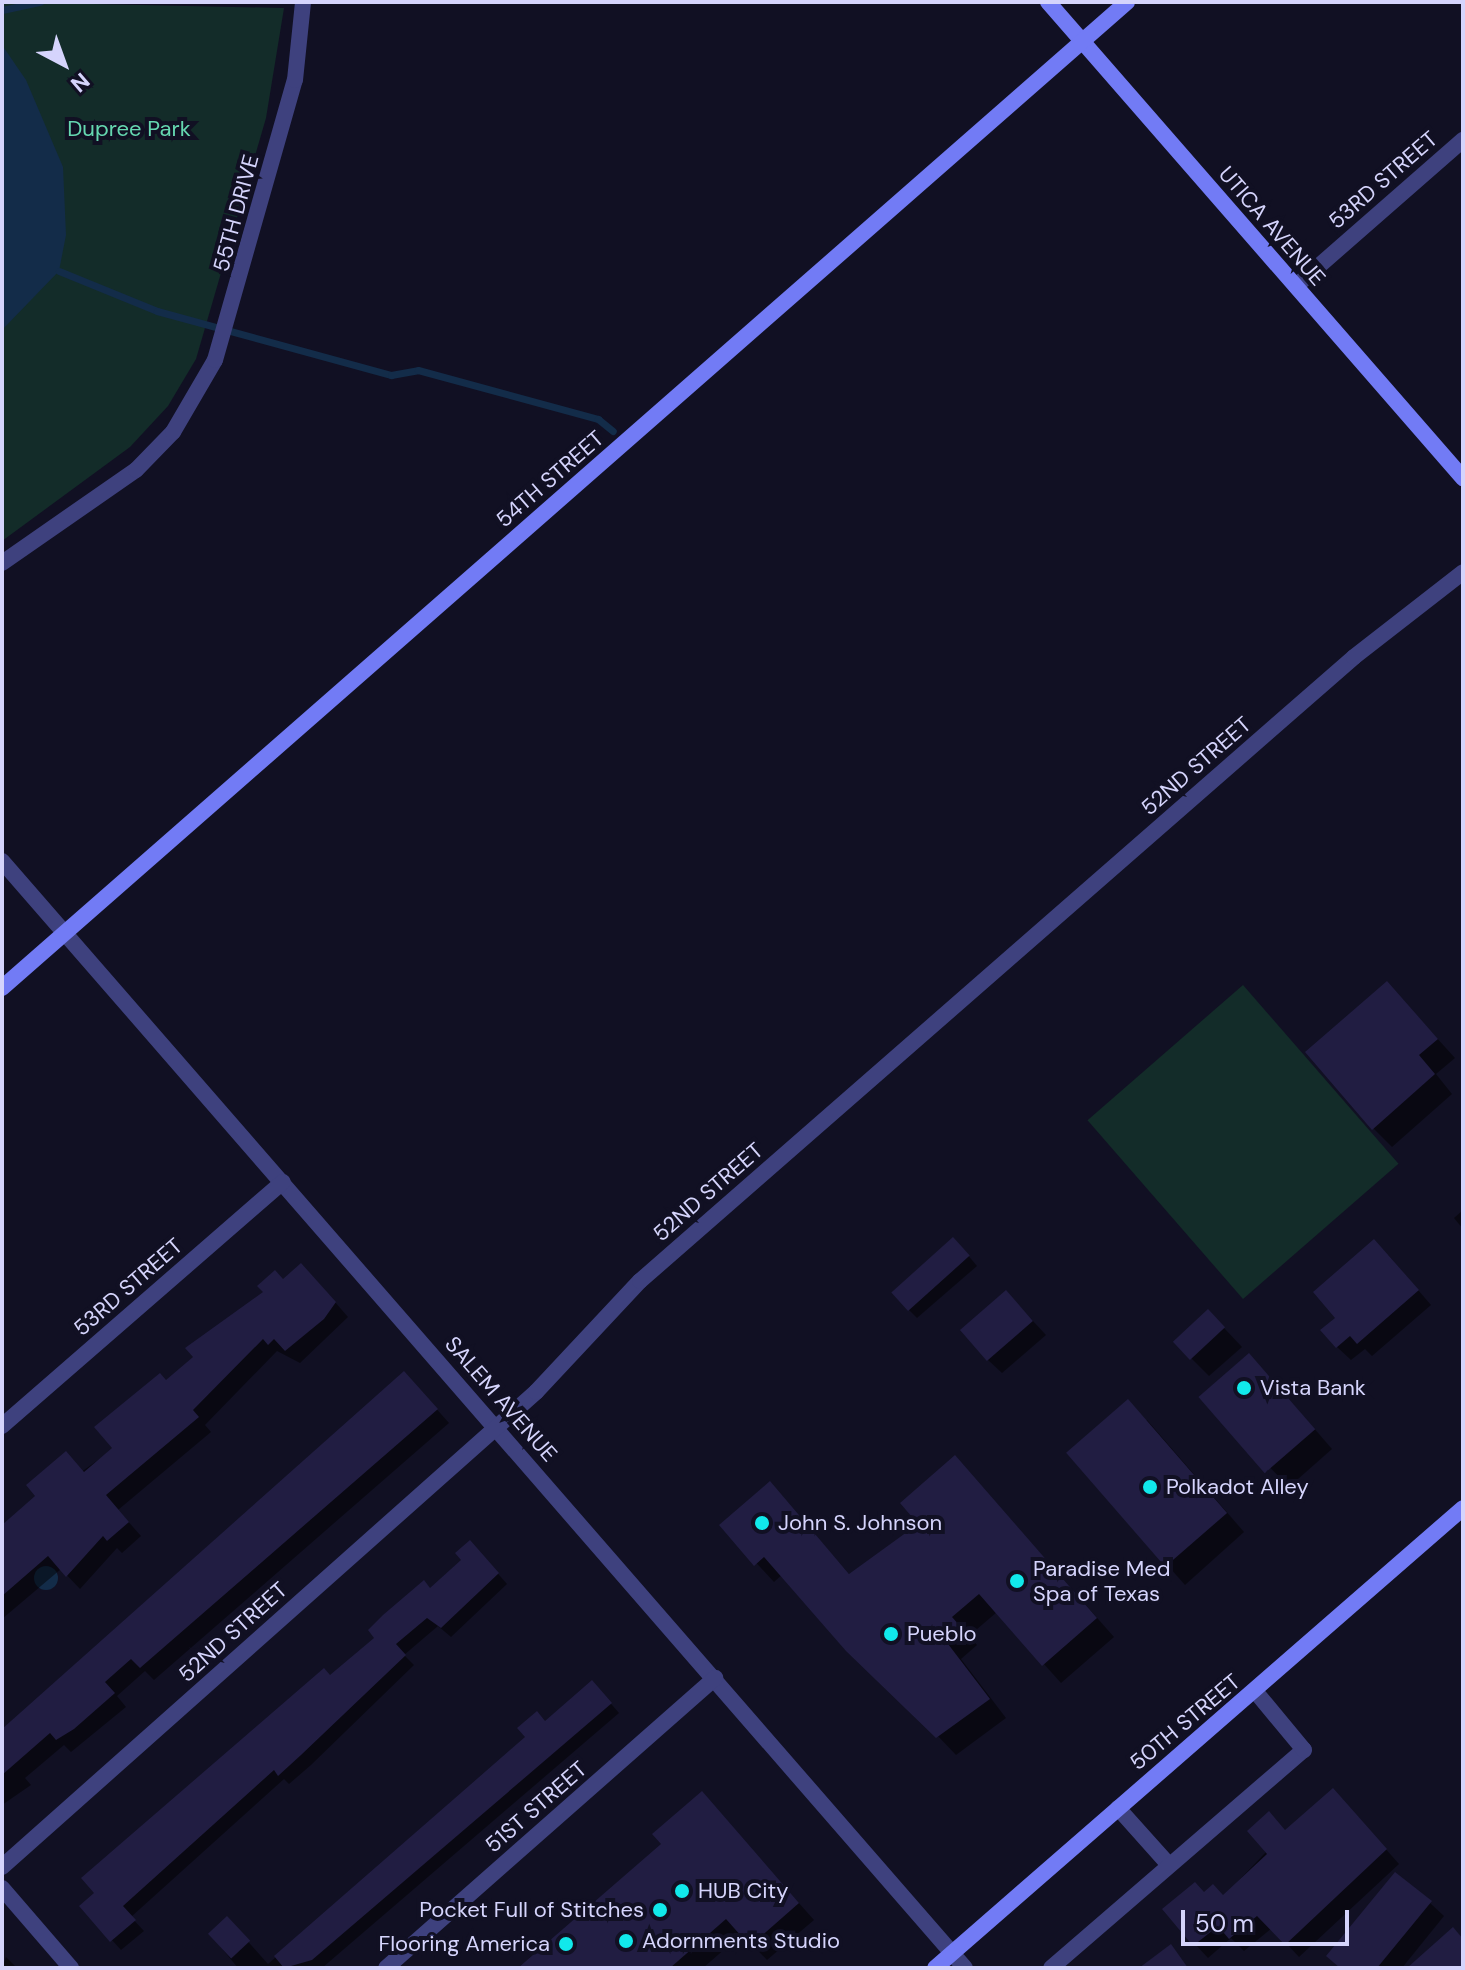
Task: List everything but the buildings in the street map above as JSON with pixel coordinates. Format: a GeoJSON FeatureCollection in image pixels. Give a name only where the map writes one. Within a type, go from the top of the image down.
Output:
{"type":"FeatureCollection","features":[{"type":"Feature","properties":{"kind":"street","name":"55TH DRIVE"},"geometry":{"type":"LineString","coordinates":[[2,563],[100,502],[177,425],[215,360],[242,276],[295,80],[303,2]]}},
{"type":"Feature","properties":{"kind":"street","name":"UTICA AVENUE"},"geometry":{"type":"LineString","coordinates":[[1048,2],[1463,478]]}},
{"type":"Feature","properties":{"kind":"street","name":"54TH STREET"},"geometry":{"type":"LineString","coordinates":[[2,988],[1127,2]]}},
{"type":"Feature","properties":{"kind":"street","name":"53RD STREET"},"geometry":{"type":"LineString","coordinates":[[1296,286],[1463,140]]}},
{"type":"Feature","properties":{"kind":"street","name":"52ND STREET"},"geometry":{"type":"LineString","coordinates":[[2,1867],[496,1427],[646,1276],[1354,657],[1463,572]]}},
{"type":"Feature","properties":{"kind":"street","name":"SALEM AVENUE"},"geometry":{"type":"LineString","coordinates":[[2,861],[965,1968]]}},
{"type":"Feature","properties":{"kind":"street","name":"53RD STREET"},"geometry":{"type":"LineString","coordinates":[[2,1426],[283,1182]]}},
{"type":"Feature","properties":{"kind":"street","name":"50TH STREET"},"geometry":{"type":"LineString","coordinates":[[935,1968],[1463,1508]]}},
{"type":"Feature","properties":{"kind":"street","name":"51ST STREET"},"geometry":{"type":"LineString","coordinates":[[386,1968],[715,1678]]}},
{"type":"Feature","properties":{"kind":"street"},"geometry":{"type":"LineString","coordinates":[[1051,1968],[1168,1864],[1304,1750],[1255,1691]]}},
{"type":"Feature","properties":{"kind":"street"},"geometry":{"type":"LineString","coordinates":[[1118,1808],[1168,1864]]}},
{"type":"Feature","properties":{"kind":"street"},"geometry":{"type":"LineString","coordinates":[[2,1888],[71,1968]]}},
{"type":"Feature","properties":{"kind":"green space","name":"Dupree Park"},"geometry":{"type":"Polygon","coordinates":[[[2,2],[284,8],[266,118],[196,359],[168,406],[130,447],[2,541],[2,2]]]}},
{"type":"Feature","properties":{"kind":"green space"},"geometry":{"type":"Polygon","coordinates":[[[1243,985],[1398,1164],[1243,1299],[1088,1120],[1243,985]]]}},
{"type":"Feature","properties":{"kind":"water"},"geometry":{"type":"Polygon","coordinates":[[[2,45],[26,80],[63,167],[66,235],[59,271],[2,330],[2,45]]]}},
{"type":"Feature","properties":{"kind":"water"},"geometry":{"type":"Polygon","coordinates":[[[46,1566],[57,1573],[58,1578],[51,1589],[46,1590],[35,1583],[34,1578],[41,1567],[46,1566]]]}},
{"type":"Feature","properties":{"kind":"waterway"},"geometry":{"type":"LineString","coordinates":[[2,10],[40,2]]}},
{"type":"Feature","properties":{"kind":"waterway"},"geometry":{"type":"LineString","coordinates":[[59,271],[157,311],[391,375],[418,370],[598,419],[613,431]]}},
{"type":"Feature","properties":{"kind":"place","name":"Vista Bank"},"geometry":{"type":"Point","coordinates":[1244,1388]}},
{"type":"Feature","properties":{"kind":"place","name":"Polkadot Alley"},"geometry":{"type":"Point","coordinates":[1150,1487]}},
{"type":"Feature","properties":{"kind":"place","name":"John S. Johnson"},"geometry":{"type":"Point","coordinates":[762,1523]}},
{"type":"Feature","properties":{"kind":"place","name":"Paradise Med Spa of Texas"},"geometry":{"type":"Point","coordinates":[1017,1581]}},
{"type":"Feature","properties":{"kind":"place","name":"Pueblo"},"geometry":{"type":"Point","coordinates":[891,1634]}},
{"type":"Feature","properties":{"kind":"place","name":"HUB City"},"geometry":{"type":"Point","coordinates":[682,1891]}},
{"type":"Feature","properties":{"kind":"place","name":"Pocket Full of Stitches"},"geometry":{"type":"Point","coordinates":[660,1910]}},
{"type":"Feature","properties":{"kind":"place","name":"Adornments Studio"},"geometry":{"type":"Point","coordinates":[626,1941]}},
{"type":"Feature","properties":{"kind":"place","name":"Flooring America"},"geometry":{"type":"Point","coordinates":[566,1944]}}]}
